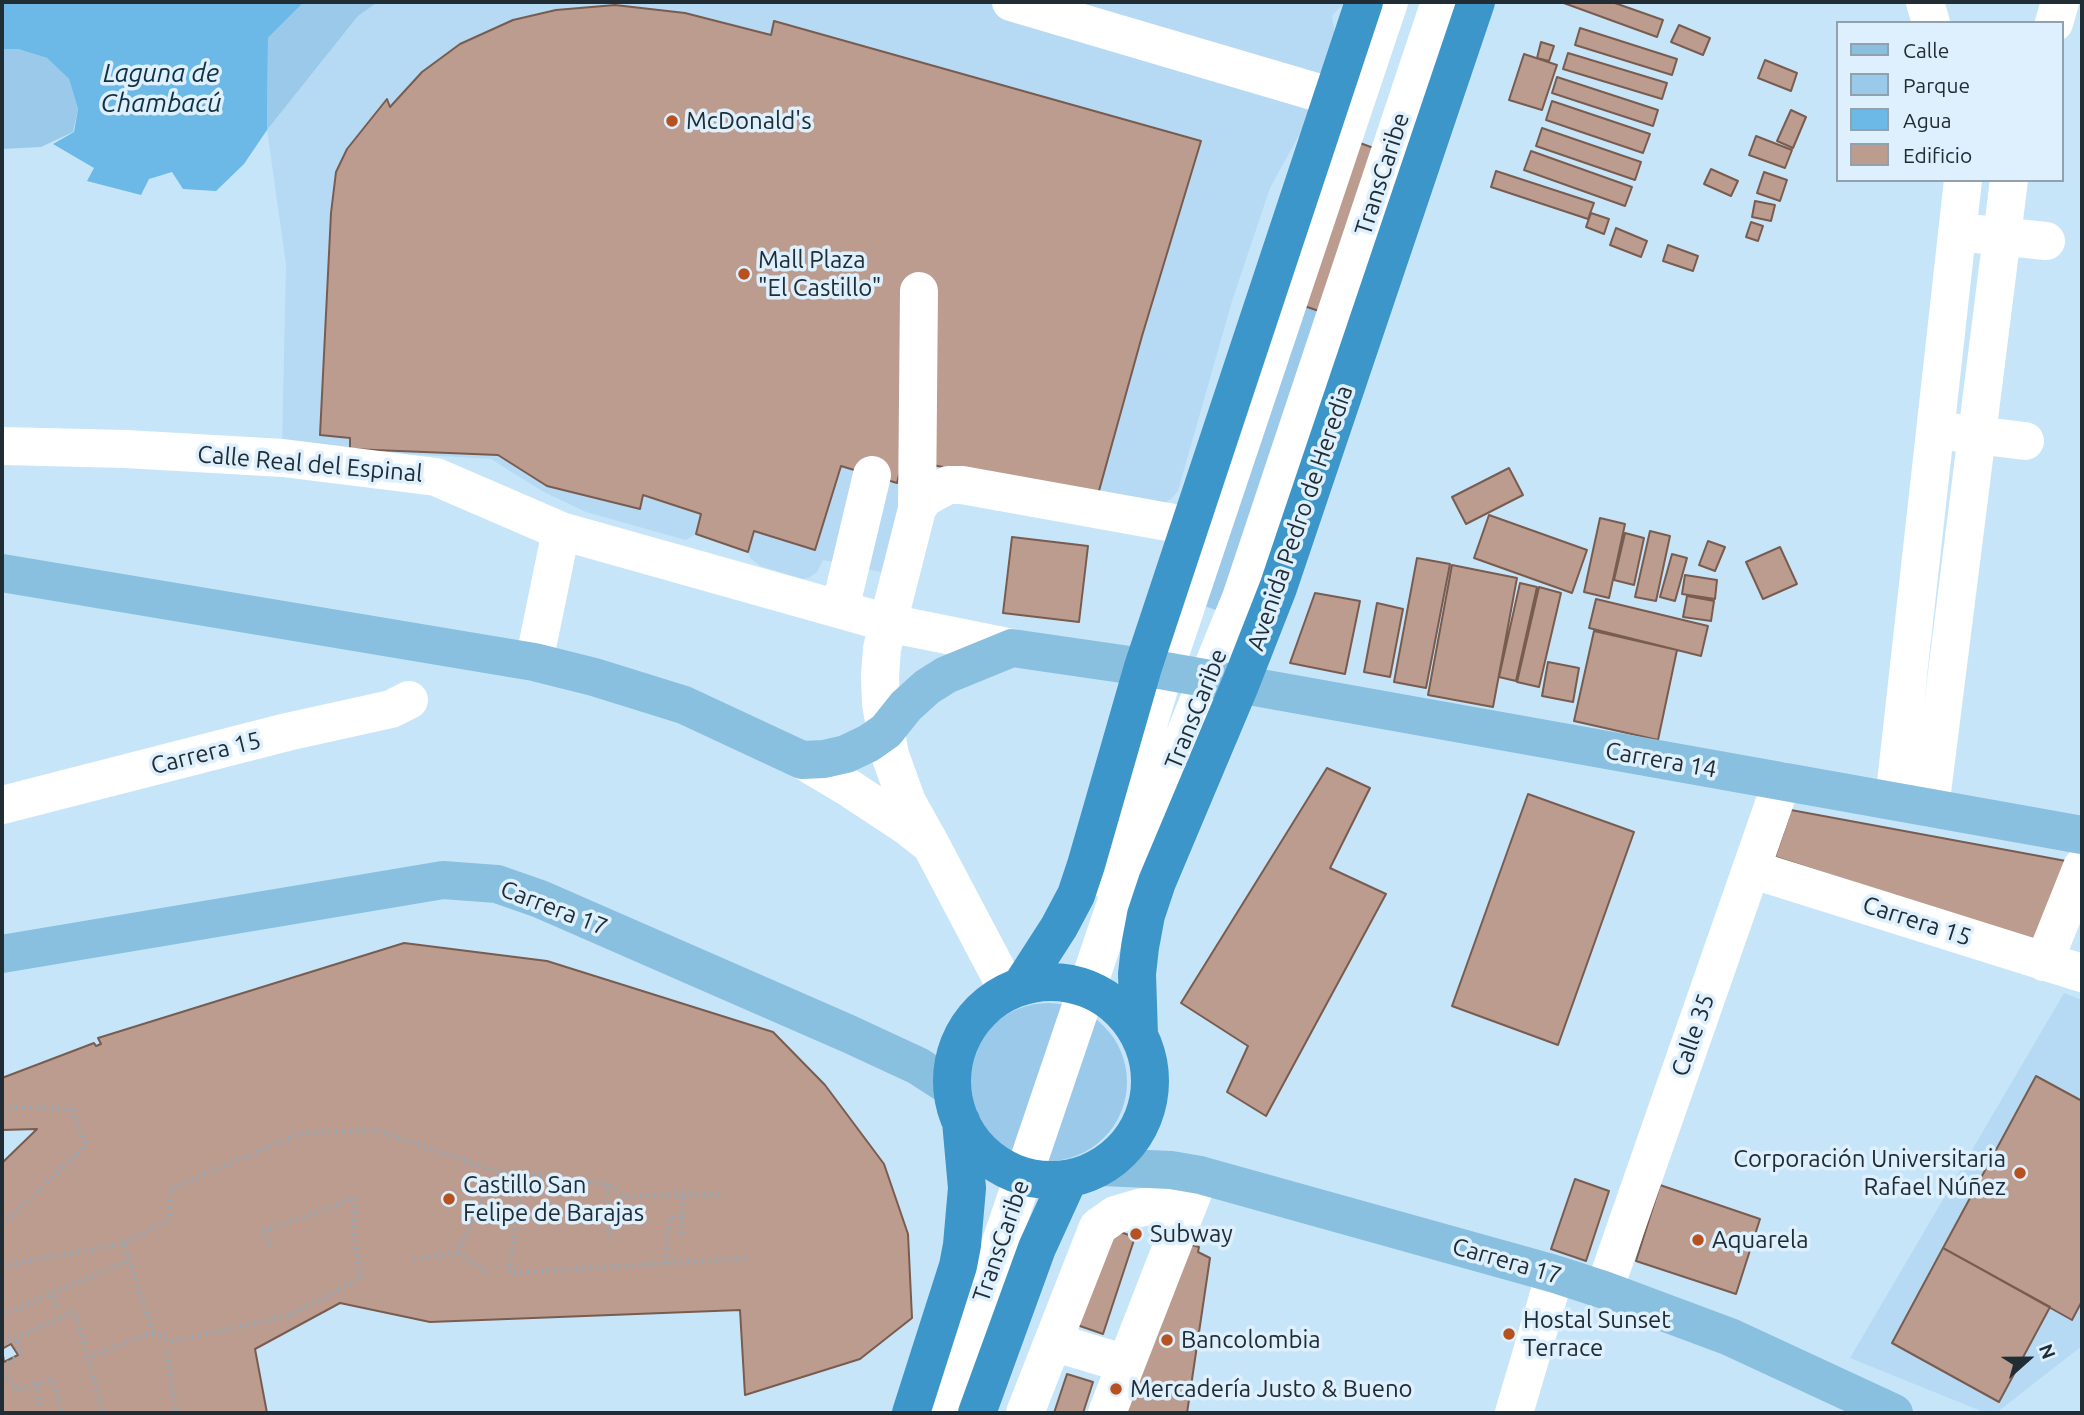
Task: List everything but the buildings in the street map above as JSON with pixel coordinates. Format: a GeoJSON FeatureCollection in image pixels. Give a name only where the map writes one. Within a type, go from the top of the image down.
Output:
{"type":"FeatureCollection","features":[{"type":"Feature","properties":{"kind":"highway"},"geometry":{"type":"LineString","coordinates":[[1015,988],[1059,927],[1076,895],[1153,669],[1185,525],[1364,2]]}},
{"type":"Feature","properties":{"kind":"highway","name":"Avenida Pedro de Heredia"},"geometry":{"type":"LineString","coordinates":[[1139,1035],[1138,974],[1146,915],[1225,682],[1302,518],[1476,2]]}},
{"type":"Feature","properties":{"kind":"highway"},"geometry":{"type":"LineString","coordinates":[[911,1413],[958,1266],[962,1245],[967,1188],[957,1105],[954,1059],[965,1031],[984,1007],[1015,988],[1044,982],[1077,985],[1108,999],[1126,1015],[1139,1035],[1149,1063],[1150,1094],[1142,1123],[1125,1148],[1085,1173],[1048,1181],[1015,1174],[980,1150],[957,1105]]}},
{"type":"Feature","properties":{"kind":"highway"},"geometry":{"type":"LineString","coordinates":[[977,1413],[1037,1248],[1085,1173]]}},
{"type":"Feature","properties":{"kind":"main road"},"geometry":{"type":"LineString","coordinates":[[2,573],[534,662],[594,677],[684,705],[802,760]]}},
{"type":"Feature","properties":{"kind":"main road","name":"Calle Real del Espinal"},"geometry":{"type":"LineString","coordinates":[[802,760],[846,754],[869,743],[886,731],[906,706],[946,675],[1012,648],[1225,682]]}},
{"type":"Feature","properties":{"kind":"main road","name":"Carrera 14"},"geometry":{"type":"LineString","coordinates":[[1225,682],[2082,835]]}},
{"type":"Feature","properties":{"kind":"main road","name":"Carrera 17"},"geometry":{"type":"LineString","coordinates":[[2,954],[443,880],[497,884],[540,899],[918,1066],[957,1105]]}},
{"type":"Feature","properties":{"kind":"main road","name":"Carrera 17"},"geometry":{"type":"LineString","coordinates":[[1085,1173],[1171,1170],[1195,1186],[1555,1273],[1730,1337],[1855,1405],[1895,1413]]}},
{"type":"Feature","properties":{"kind":"street"},"geometry":{"type":"LineString","coordinates":[[1011,2],[1333,97]]}},
{"type":"Feature","properties":{"kind":"street","name":"TransCaribe"},"geometry":{"type":"LineString","coordinates":[[943,1413],[1015,1174],[1077,985],[1153,669],[1389,2]]}},
{"type":"Feature","properties":{"kind":"street","name":"TransCaribe"},"geometry":{"type":"LineString","coordinates":[[1077,985],[1129,870],[1225,682],[1241,598],[1440,2]]}},
{"type":"Feature","properties":{"kind":"street"},"geometry":{"type":"LineString","coordinates":[[2055,21],[2060,2]]}},
{"type":"Feature","properties":{"kind":"street"},"geometry":{"type":"LineString","coordinates":[[1912,804],[1935,430],[1963,182]]}},
{"type":"Feature","properties":{"kind":"street"},"geometry":{"type":"LineString","coordinates":[[1912,804],[1975,434],[2009,182]]}},
{"type":"Feature","properties":{"kind":"street"},"geometry":{"type":"LineString","coordinates":[[1957,232],[2046,241]]}},
{"type":"Feature","properties":{"kind":"street"},"geometry":{"type":"LineString","coordinates":[[917,509],[919,291]]}},
{"type":"Feature","properties":{"kind":"street"},"geometry":{"type":"LineString","coordinates":[[1935,430],[2025,441]]}},
{"type":"Feature","properties":{"kind":"street","name":"Calle Real del Espinal"},"geometry":{"type":"LineString","coordinates":[[2,446],[126,449],[282,458],[436,477],[561,531],[861,615],[1012,648]]}},
{"type":"Feature","properties":{"kind":"street"},"geometry":{"type":"LineString","coordinates":[[861,615],[872,475]]}},
{"type":"Feature","properties":{"kind":"street"},"geometry":{"type":"LineString","coordinates":[[861,615],[924,498],[948,485],[962,485],[1185,525]]}},
{"type":"Feature","properties":{"kind":"street"},"geometry":{"type":"LineString","coordinates":[[534,662],[561,531]]}},
{"type":"Feature","properties":{"kind":"street"},"geometry":{"type":"LineString","coordinates":[[861,567],[861,615],[882,649],[880,677],[886,731],[898,779],[913,813],[1015,988]]}},
{"type":"Feature","properties":{"kind":"street","name":"Carrera 15"},"geometry":{"type":"LineString","coordinates":[[2,804],[286,732],[391,709],[409,700]]}},
{"type":"Feature","properties":{"kind":"street"},"geometry":{"type":"LineString","coordinates":[[802,760],[879,807],[931,845]]}},
{"type":"Feature","properties":{"kind":"street","name":"Calle 35"},"geometry":{"type":"LineString","coordinates":[[1604,1290],[1782,781]]}},
{"type":"Feature","properties":{"kind":"street"},"geometry":{"type":"LineString","coordinates":[[2044,962],[2082,867]]}},
{"type":"Feature","properties":{"kind":"street","name":"Carrera 15"},"geometry":{"type":"LineString","coordinates":[[1751,869],[2082,974]]}},
{"type":"Feature","properties":{"kind":"street","name":"TransCaribe"},"geometry":{"type":"LineString","coordinates":[[927,1413],[1015,1174]]}},
{"type":"Feature","properties":{"kind":"street"},"geometry":{"type":"LineString","coordinates":[[1025,1413],[1098,1227],[1115,1215],[1195,1186]]}},
{"type":"Feature","properties":{"kind":"street"},"geometry":{"type":"LineString","coordinates":[[1107,1413],[1195,1186]]}},
{"type":"Feature","properties":{"kind":"street"},"geometry":{"type":"LineString","coordinates":[[1514,1413],[1555,1273]]}},
{"type":"Feature","properties":{"kind":"street"},"geometry":{"type":"LineString","coordinates":[[1053,1342],[1126,1364]]}},
{"type":"Feature","properties":{"kind":"path"},"geometry":{"type":"LineString","coordinates":[[2,1107],[72,1109],[86,1145],[2,1225]]}},
{"type":"Feature","properties":{"kind":"path"},"geometry":{"type":"LineString","coordinates":[[2,1266],[124,1243],[170,1219],[170,1189],[301,1133],[376,1130],[498,1172],[607,1184],[624,1198],[683,1194],[723,1195]]}},
{"type":"Feature","properties":{"kind":"path"},"geometry":{"type":"LineString","coordinates":[[457,1252],[498,1172]]}},
{"type":"Feature","properties":{"kind":"path"},"geometry":{"type":"LineString","coordinates":[[524,1173],[509,1273],[749,1258]]}},
{"type":"Feature","properties":{"kind":"path"},"geometry":{"type":"LineString","coordinates":[[607,1184],[609,1238]]}},
{"type":"Feature","properties":{"kind":"path"},"geometry":{"type":"LineString","coordinates":[[682,1234],[683,1194]]}},
{"type":"Feature","properties":{"kind":"path"},"geometry":{"type":"LineString","coordinates":[[124,1243],[152,1332],[169,1342],[296,1312],[361,1278],[355,1235],[355,1198],[264,1231],[271,1247]]}},
{"type":"Feature","properties":{"kind":"path"},"geometry":{"type":"LineString","coordinates":[[666,1264],[669,1218],[683,1217]]}},
{"type":"Feature","properties":{"kind":"path"},"geometry":{"type":"LineString","coordinates":[[412,1260],[457,1252],[488,1273]]}},
{"type":"Feature","properties":{"kind":"path"},"geometry":{"type":"LineString","coordinates":[[2,1315],[130,1260]]}},
{"type":"Feature","properties":{"kind":"path"},"geometry":{"type":"LineString","coordinates":[[52,1293],[57,1305]]}},
{"type":"Feature","properties":{"kind":"path"},"geometry":{"type":"LineString","coordinates":[[2,1345],[75,1311],[103,1413]]}},
{"type":"Feature","properties":{"kind":"path"},"geometry":{"type":"LineString","coordinates":[[89,1358],[152,1332]]}},
{"type":"Feature","properties":{"kind":"path"},"geometry":{"type":"LineString","coordinates":[[15,1338],[22,1353],[2,1368],[18,1391],[52,1379],[63,1413]]}},
{"type":"Feature","properties":{"kind":"path"},"geometry":{"type":"LineString","coordinates":[[167,1352],[176,1413]]}},
{"type":"Feature","properties":{"kind":"path"},"geometry":{"type":"LineString","coordinates":[[37,1383],[40,1413]]}},
{"type":"Feature","properties":{"kind":"shaded area","name":"Mall Plaza \"El Castillo\""},"geometry":{"type":"Polygon","coordinates":[[[378,2],[1345,2],[1332,16],[1335,36],[1304,126],[1270,188],[1232,301],[1178,491],[1172,498],[1164,504],[943,474],[890,574],[823,560],[817,572],[803,579],[760,566],[750,558],[748,552],[696,534],[686,540],[586,512],[542,491],[491,459],[282,447],[286,264],[267,130],[358,16],[378,2]]]}},
{"type":"Feature","properties":{"kind":"shaded area","name":"Corporación Universitaria Rafael Núñez"},"geometry":{"type":"Polygon","coordinates":[[[2064,993],[2082,1000],[2082,1346],[1996,1413],[1986,1413],[1850,1358],[2064,993]]]}},
{"type":"Feature","properties":{"kind":"green space"},"geometry":{"type":"Polygon","coordinates":[[[304,2],[378,2],[358,16],[267,130],[268,38],[304,2]]]}},
{"type":"Feature","properties":{"kind":"green space"},"geometry":{"type":"Polygon","coordinates":[[[2,49],[18,49],[47,58],[69,79],[78,109],[73,132],[41,147],[2,149],[2,49]]]}},
{"type":"Feature","properties":{"kind":"green space"},"geometry":{"type":"Polygon","coordinates":[[[1295,303],[1325,313],[1222,612],[1201,605],[1295,303]]]}},
{"type":"Feature","properties":{"kind":"green space"},"geometry":{"type":"Polygon","coordinates":[[[1048,1003],[1078,1009],[1104,1026],[1121,1052],[1127,1082],[1121,1112],[1104,1138],[1078,1155],[1048,1161],[1018,1155],[992,1138],[975,1112],[969,1082],[975,1052],[992,1026],[1018,1009],[1048,1003]]]}},
{"type":"Feature","properties":{"kind":"water","name":"Laguna de Chambacú"},"geometry":{"type":"Polygon","coordinates":[[[2,2],[304,2],[268,38],[267,130],[244,164],[216,191],[183,189],[172,172],[149,179],[141,195],[87,181],[94,168],[53,144],[74,132],[78,109],[69,79],[47,58],[18,49],[2,49],[2,2]]]}},
{"type":"Feature","properties":{"kind":"place","name":"McDonald's"},"geometry":{"type":"Point","coordinates":[672,121]}},
{"type":"Feature","properties":{"kind":"place","name":"Mall Plaza \"El Castillo\""},"geometry":{"type":"Point","coordinates":[744,274]}},
{"type":"Feature","properties":{"kind":"place","name":"Corporación Universitaria Rafael Núñez"},"geometry":{"type":"Point","coordinates":[2020,1173]}},
{"type":"Feature","properties":{"kind":"place","name":"Castillo San Felipe de Barajas"},"geometry":{"type":"Point","coordinates":[449,1199]}},
{"type":"Feature","properties":{"kind":"place","name":"Subway"},"geometry":{"type":"Point","coordinates":[1136,1234]}},
{"type":"Feature","properties":{"kind":"place","name":"Aquarela"},"geometry":{"type":"Point","coordinates":[1698,1240]}},
{"type":"Feature","properties":{"kind":"place","name":"Hostal Sunset Terrace"},"geometry":{"type":"Point","coordinates":[1509,1334]}},
{"type":"Feature","properties":{"kind":"place","name":"Bancolombia"},"geometry":{"type":"Point","coordinates":[1167,1340]}},
{"type":"Feature","properties":{"kind":"place","name":"Mercadería Justo & Bueno"},"geometry":{"type":"Point","coordinates":[1116,1389]}}]}
